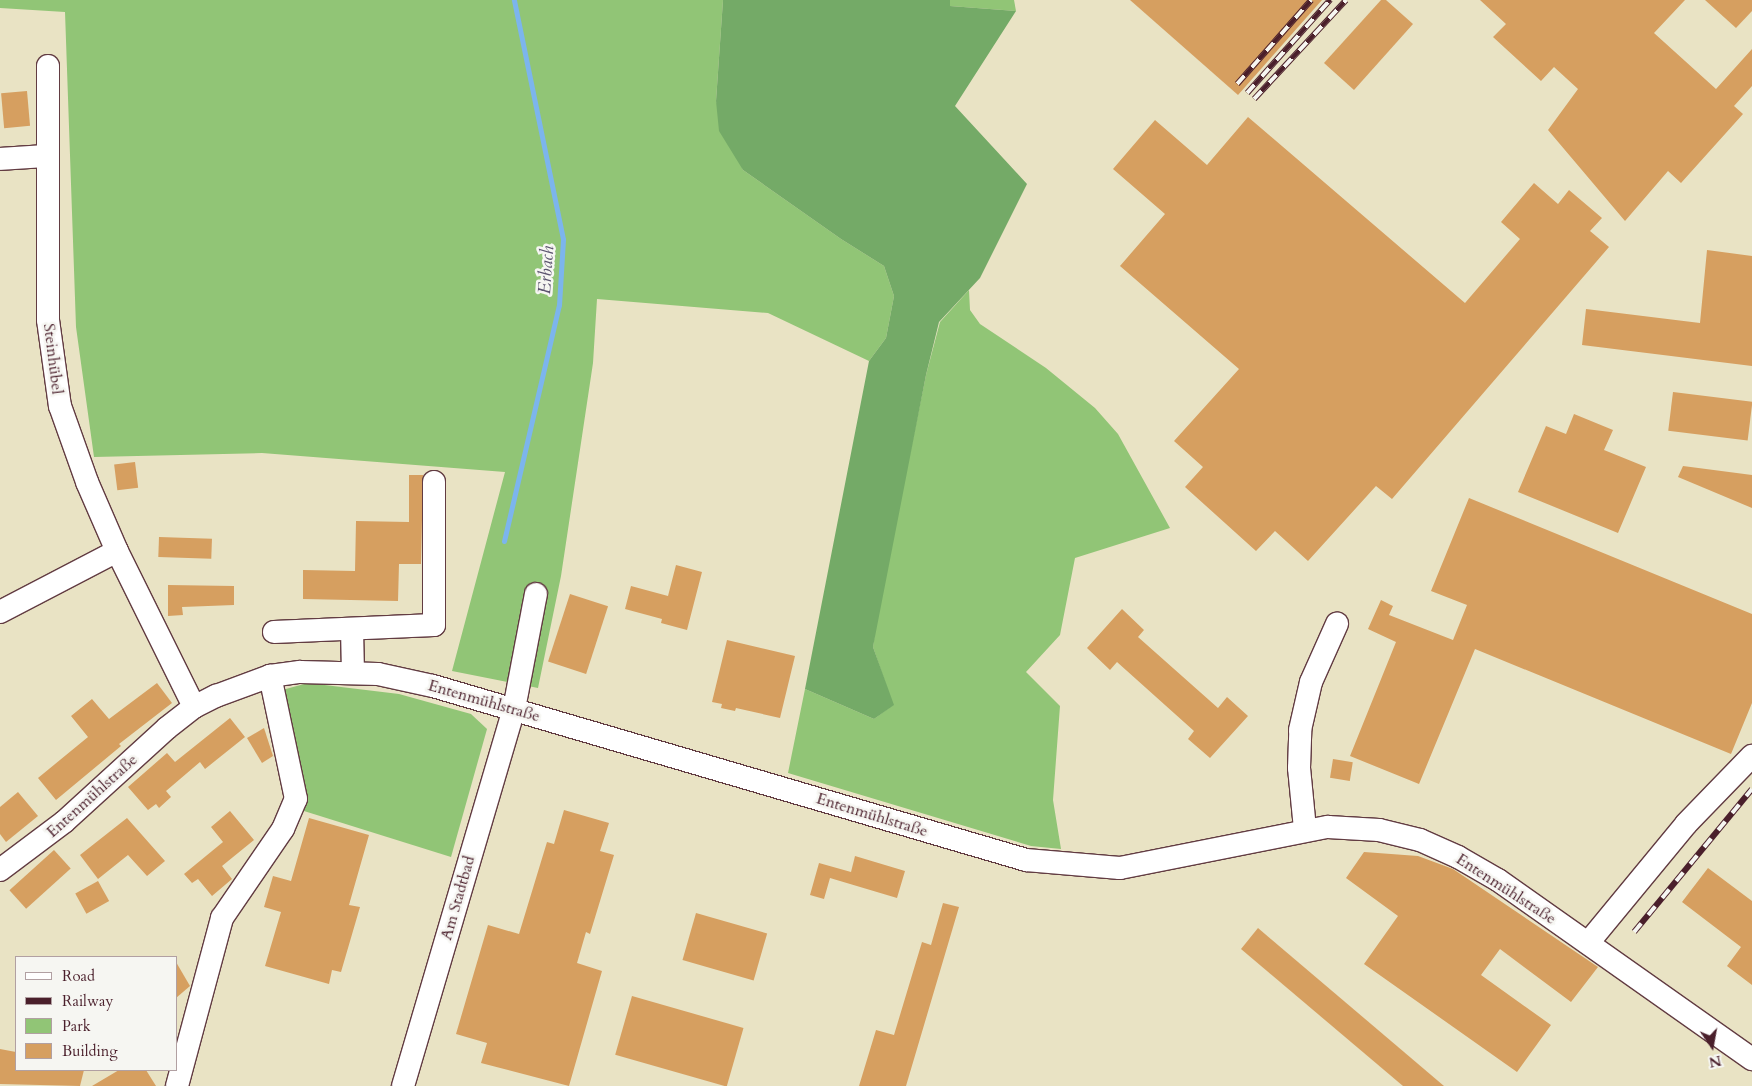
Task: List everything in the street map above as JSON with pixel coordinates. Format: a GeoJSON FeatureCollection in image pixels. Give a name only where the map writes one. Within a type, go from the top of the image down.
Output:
{"type":"FeatureCollection","features":[{"type":"Feature","properties":{"kind":"street","name":"Steinhübel"},"geometry":{"type":"LineString","coordinates":[[48,66],[46,156],[48,320],[51,362],[60,406],[71,442],[117,551],[194,708]]}},
{"type":"Feature","properties":{"kind":"street"},"geometry":{"type":"LineString","coordinates":[[0,158],[46,156]]}},
{"type":"Feature","properties":{"kind":"street"},"geometry":{"type":"LineString","coordinates":[[274,632],[434,626],[434,482]]}},
{"type":"Feature","properties":{"kind":"street"},"geometry":{"type":"LineString","coordinates":[[0,612],[117,551]]}},
{"type":"Feature","properties":{"kind":"street","name":"Am Stadtbad"},"geometry":{"type":"LineString","coordinates":[[403,1086],[514,709],[536,594]]}},
{"type":"Feature","properties":{"kind":"street"},"geometry":{"type":"LineString","coordinates":[[1305,829],[1298,768],[1300,730],[1311,682],[1337,624]]}},
{"type":"Feature","properties":{"kind":"street"},"geometry":{"type":"LineString","coordinates":[[352,629],[353,673]]}},
{"type":"Feature","properties":{"kind":"street","name":"Entenmühlstraße"},"geometry":{"type":"LineString","coordinates":[[0,870],[64,822],[194,708],[244,684],[270,676],[300,672],[353,673],[406,679],[514,709],[1026,860],[1120,868],[1305,829],[1347,827],[1379,830],[1420,840],[1458,857],[1498,880],[1752,1059]]}},
{"type":"Feature","properties":{"kind":"street"},"geometry":{"type":"LineString","coordinates":[[177,1086],[222,918],[283,828],[296,799],[270,676]]}},
{"type":"Feature","properties":{"kind":"street"},"geometry":{"type":"LineString","coordinates":[[1588,944],[1686,824],[1752,756]]}},
{"type":"Feature","properties":{"kind":"green space"},"geometry":{"type":"Polygon","coordinates":[[[0,0],[723,0],[716,101],[743,170],[841,239],[884,266],[894,296],[886,338],[869,361],[768,313],[597,299],[593,363],[561,576],[538,688],[452,671],[505,472],[262,453],[94,457],[76,327],[65,12],[0,8],[0,0]]]}},
{"type":"Feature","properties":{"kind":"green space"},"geometry":{"type":"Polygon","coordinates":[[[723,0],[950,0],[950,6],[1016,11],[955,106],[1027,184],[980,278],[939,322],[926,375],[873,647],[894,705],[874,719],[805,689],[869,361],[886,338],[894,296],[884,266],[841,239],[743,170],[719,131],[716,101],[723,0]]]}},
{"type":"Feature","properties":{"kind":"green space"},"geometry":{"type":"Polygon","coordinates":[[[950,0],[1014,0],[1016,11],[950,6],[950,0]]]}},
{"type":"Feature","properties":{"kind":"green space"},"geometry":{"type":"Polygon","coordinates":[[[969,290],[970,310],[980,324],[1046,368],[1095,408],[1118,434],[1170,528],[1075,558],[1060,635],[1026,672],[1060,706],[1053,800],[1061,849],[1031,846],[788,773],[805,689],[874,719],[893,705],[873,647],[878,610],[926,375],[940,322],[969,290]]]}},
{"type":"Feature","properties":{"kind":"green space"},"geometry":{"type":"Polygon","coordinates":[[[308,683],[399,694],[471,714],[487,729],[451,857],[304,811],[282,690],[308,683]]]}},
{"type":"Feature","properties":{"kind":"building"},"geometry":{"type":"Polygon","coordinates":[[[1130,0],[1322,0],[1238,95],[1130,0]]]}},
{"type":"Feature","properties":{"kind":"building"},"geometry":{"type":"Polygon","coordinates":[[[1381,0],[1386,0],[1413,24],[1354,90],[1324,63],[1381,0]]]}},
{"type":"Feature","properties":{"kind":"building"},"geometry":{"type":"Polygon","coordinates":[[[1480,0],[1685,0],[1654,33],[1716,89],[1752,49],[1752,86],[1734,106],[1743,114],[1681,183],[1668,171],[1625,221],[1548,130],[1578,89],[1554,67],[1541,81],[1493,37],[1506,24],[1480,0]]]}},
{"type":"Feature","properties":{"kind":"building"},"geometry":{"type":"Polygon","coordinates":[[[1705,0],[1752,0],[1752,11],[1736,28],[1705,0]]]}},
{"type":"Feature","properties":{"kind":"building"},"geometry":{"type":"Polygon","coordinates":[[[27,91],[30,126],[4,128],[1,93],[27,91]]]}},
{"type":"Feature","properties":{"kind":"building"},"geometry":{"type":"Polygon","coordinates":[[[1248,117],[1465,303],[1520,239],[1501,222],[1534,183],[1558,204],[1569,190],[1602,218],[1590,231],[1609,247],[1392,499],[1376,486],[1308,561],[1275,531],[1256,551],[1185,487],[1203,467],[1174,441],[1239,369],[1120,266],[1165,214],[1113,169],[1155,120],[1207,165],[1248,117]]]}},
{"type":"Feature","properties":{"kind":"building"},"geometry":{"type":"Polygon","coordinates":[[[1707,250],[1752,256],[1752,366],[1582,345],[1586,309],[1700,323],[1707,250]]]}},
{"type":"Feature","properties":{"kind":"building"},"geometry":{"type":"Polygon","coordinates":[[[1673,392],[1752,402],[1748,440],[1668,431],[1673,392]]]}},
{"type":"Feature","properties":{"kind":"building"},"geometry":{"type":"Polygon","coordinates":[[[1574,414],[1613,430],[1604,450],[1646,467],[1618,533],[1518,492],[1546,426],[1566,434],[1574,414]]]}},
{"type":"Feature","properties":{"kind":"building"},"geometry":{"type":"Polygon","coordinates":[[[135,462],[138,488],[117,490],[114,465],[135,462]]]}},
{"type":"Feature","properties":{"kind":"building"},"geometry":{"type":"Polygon","coordinates":[[[1683,466],[1752,475],[1752,508],[1678,477],[1683,466]]]}},
{"type":"Feature","properties":{"kind":"building"},"geometry":{"type":"Polygon","coordinates":[[[409,475],[423,475],[421,564],[399,564],[398,601],[303,599],[303,570],[355,571],[356,521],[409,522],[409,475]]]}},
{"type":"Feature","properties":{"kind":"building"},"geometry":{"type":"Polygon","coordinates":[[[1469,498],[1752,614],[1752,703],[1731,754],[1475,649],[1419,784],[1350,756],[1396,642],[1368,629],[1381,600],[1393,606],[1389,615],[1453,640],[1467,605],[1431,591],[1469,498]]]}},
{"type":"Feature","properties":{"kind":"building"},"geometry":{"type":"Polygon","coordinates":[[[159,537],[212,539],[211,559],[158,557],[159,537]]]}},
{"type":"Feature","properties":{"kind":"building"},"geometry":{"type":"Polygon","coordinates":[[[676,565],[702,572],[687,630],[661,623],[662,619],[625,609],[631,586],[668,596],[676,565]]]}},
{"type":"Feature","properties":{"kind":"building"},"geometry":{"type":"Polygon","coordinates":[[[168,585],[234,586],[234,605],[182,607],[183,615],[168,616],[168,585]]]}},
{"type":"Feature","properties":{"kind":"building"},"geometry":{"type":"Polygon","coordinates":[[[570,594],[608,606],[586,674],[548,662],[570,594]]]}},
{"type":"Feature","properties":{"kind":"building"},"geometry":{"type":"Polygon","coordinates":[[[1122,609],[1144,630],[1138,637],[1218,708],[1227,697],[1248,716],[1210,758],[1188,739],[1194,731],[1117,662],[1110,670],[1087,648],[1122,609]]]}},
{"type":"Feature","properties":{"kind":"building"},"geometry":{"type":"Polygon","coordinates":[[[727,640],[795,656],[780,718],[736,708],[735,711],[721,708],[722,704],[712,702],[727,640]]]}},
{"type":"Feature","properties":{"kind":"building"},"geometry":{"type":"Polygon","coordinates":[[[157,683],[172,703],[119,744],[121,746],[56,800],[38,778],[88,737],[71,716],[92,699],[109,719],[157,683]]]}},
{"type":"Feature","properties":{"kind":"building"},"geometry":{"type":"Polygon","coordinates":[[[230,718],[245,737],[205,769],[200,762],[166,791],[171,797],[159,808],[156,804],[148,810],[128,787],[167,753],[175,762],[230,718]]]}},
{"type":"Feature","properties":{"kind":"building"},"geometry":{"type":"Polygon","coordinates":[[[264,728],[273,756],[262,763],[247,738],[264,728]]]}},
{"type":"Feature","properties":{"kind":"building"},"geometry":{"type":"Polygon","coordinates":[[[1333,759],[1353,762],[1350,781],[1330,778],[1333,759]]]}},
{"type":"Feature","properties":{"kind":"building"},"geometry":{"type":"Polygon","coordinates":[[[18,792],[38,816],[6,842],[0,834],[0,807],[18,792]]]}},
{"type":"Feature","properties":{"kind":"building"},"geometry":{"type":"Polygon","coordinates":[[[564,810],[609,823],[600,851],[614,855],[590,934],[586,932],[577,963],[602,971],[569,1086],[481,1063],[487,1043],[456,1034],[488,925],[519,934],[547,842],[554,844],[564,810]]]}},
{"type":"Feature","properties":{"kind":"building"},"geometry":{"type":"Polygon","coordinates":[[[230,811],[254,840],[222,866],[232,879],[212,896],[198,879],[192,883],[184,874],[223,842],[211,827],[230,811]]]}},
{"type":"Feature","properties":{"kind":"building"},"geometry":{"type":"Polygon","coordinates":[[[127,818],[165,861],[147,876],[128,855],[98,879],[80,855],[127,818]]]}},
{"type":"Feature","properties":{"kind":"building"},"geometry":{"type":"Polygon","coordinates":[[[309,818],[369,835],[349,905],[360,907],[341,972],[332,970],[329,984],[265,966],[281,912],[264,907],[273,876],[291,881],[309,818]]]}},
{"type":"Feature","properties":{"kind":"building"},"geometry":{"type":"Polygon","coordinates":[[[54,850],[71,869],[26,909],[9,890],[54,850]]]}},
{"type":"Feature","properties":{"kind":"building"},"geometry":{"type":"Polygon","coordinates":[[[1364,852],[1418,856],[1453,869],[1598,967],[1571,1002],[1500,949],[1481,975],[1551,1025],[1517,1072],[1364,964],[1398,916],[1346,878],[1364,852]]]}},
{"type":"Feature","properties":{"kind":"building"},"geometry":{"type":"Polygon","coordinates":[[[855,856],[905,871],[897,898],[830,878],[824,899],[810,895],[819,863],[851,872],[855,856]]]}},
{"type":"Feature","properties":{"kind":"building"},"geometry":{"type":"Polygon","coordinates":[[[1708,868],[1752,901],[1752,985],[1727,966],[1741,947],[1682,902],[1708,868]]]}},
{"type":"Feature","properties":{"kind":"building"},"geometry":{"type":"Polygon","coordinates":[[[98,881],[109,901],[86,914],[75,894],[98,881]]]}},
{"type":"Feature","properties":{"kind":"building"},"geometry":{"type":"Polygon","coordinates":[[[943,903],[959,907],[906,1086],[859,1086],[876,1030],[894,1035],[922,942],[931,945],[943,903]]]}},
{"type":"Feature","properties":{"kind":"building"},"geometry":{"type":"Polygon","coordinates":[[[696,913],[767,933],[754,980],[682,960],[696,913]]]}},
{"type":"Feature","properties":{"kind":"building"},"geometry":{"type":"Polygon","coordinates":[[[1258,928],[1444,1086],[1403,1086],[1241,949],[1258,928]]]}},
{"type":"Feature","properties":{"kind":"building"},"geometry":{"type":"Polygon","coordinates":[[[178,965],[190,986],[178,996],[178,965]]]}},
{"type":"Feature","properties":{"kind":"building"},"geometry":{"type":"Polygon","coordinates":[[[632,996],[744,1028],[727,1086],[615,1055],[632,996]]]}},
{"type":"Feature","properties":{"kind":"building"},"geometry":{"type":"Polygon","coordinates":[[[0,1049],[15,1052],[15,1071],[84,1071],[80,1086],[0,1084],[0,1049]]]}},
{"type":"Feature","properties":{"kind":"building"},"geometry":{"type":"Polygon","coordinates":[[[117,1071],[147,1071],[156,1086],[92,1086],[117,1071]]]}},
{"type":"Feature","properties":{"kind":"waterway","name":"Erbach"},"geometry":{"type":"LineString","coordinates":[[504,541],[559,305],[563,239],[514,0]]}},
{"type":"Feature","properties":{"kind":"railway"},"geometry":{"type":"LineString","coordinates":[[1237,84],[1311,0]]}},
{"type":"Feature","properties":{"kind":"railway"},"geometry":{"type":"LineString","coordinates":[[1247,93],[1330,0]]}},
{"type":"Feature","properties":{"kind":"railway"},"geometry":{"type":"LineString","coordinates":[[1254,99],[1346,0]]}},
{"type":"Feature","properties":{"kind":"railway"},"geometry":{"type":"LineString","coordinates":[[1634,932],[1752,789]]}}]}
